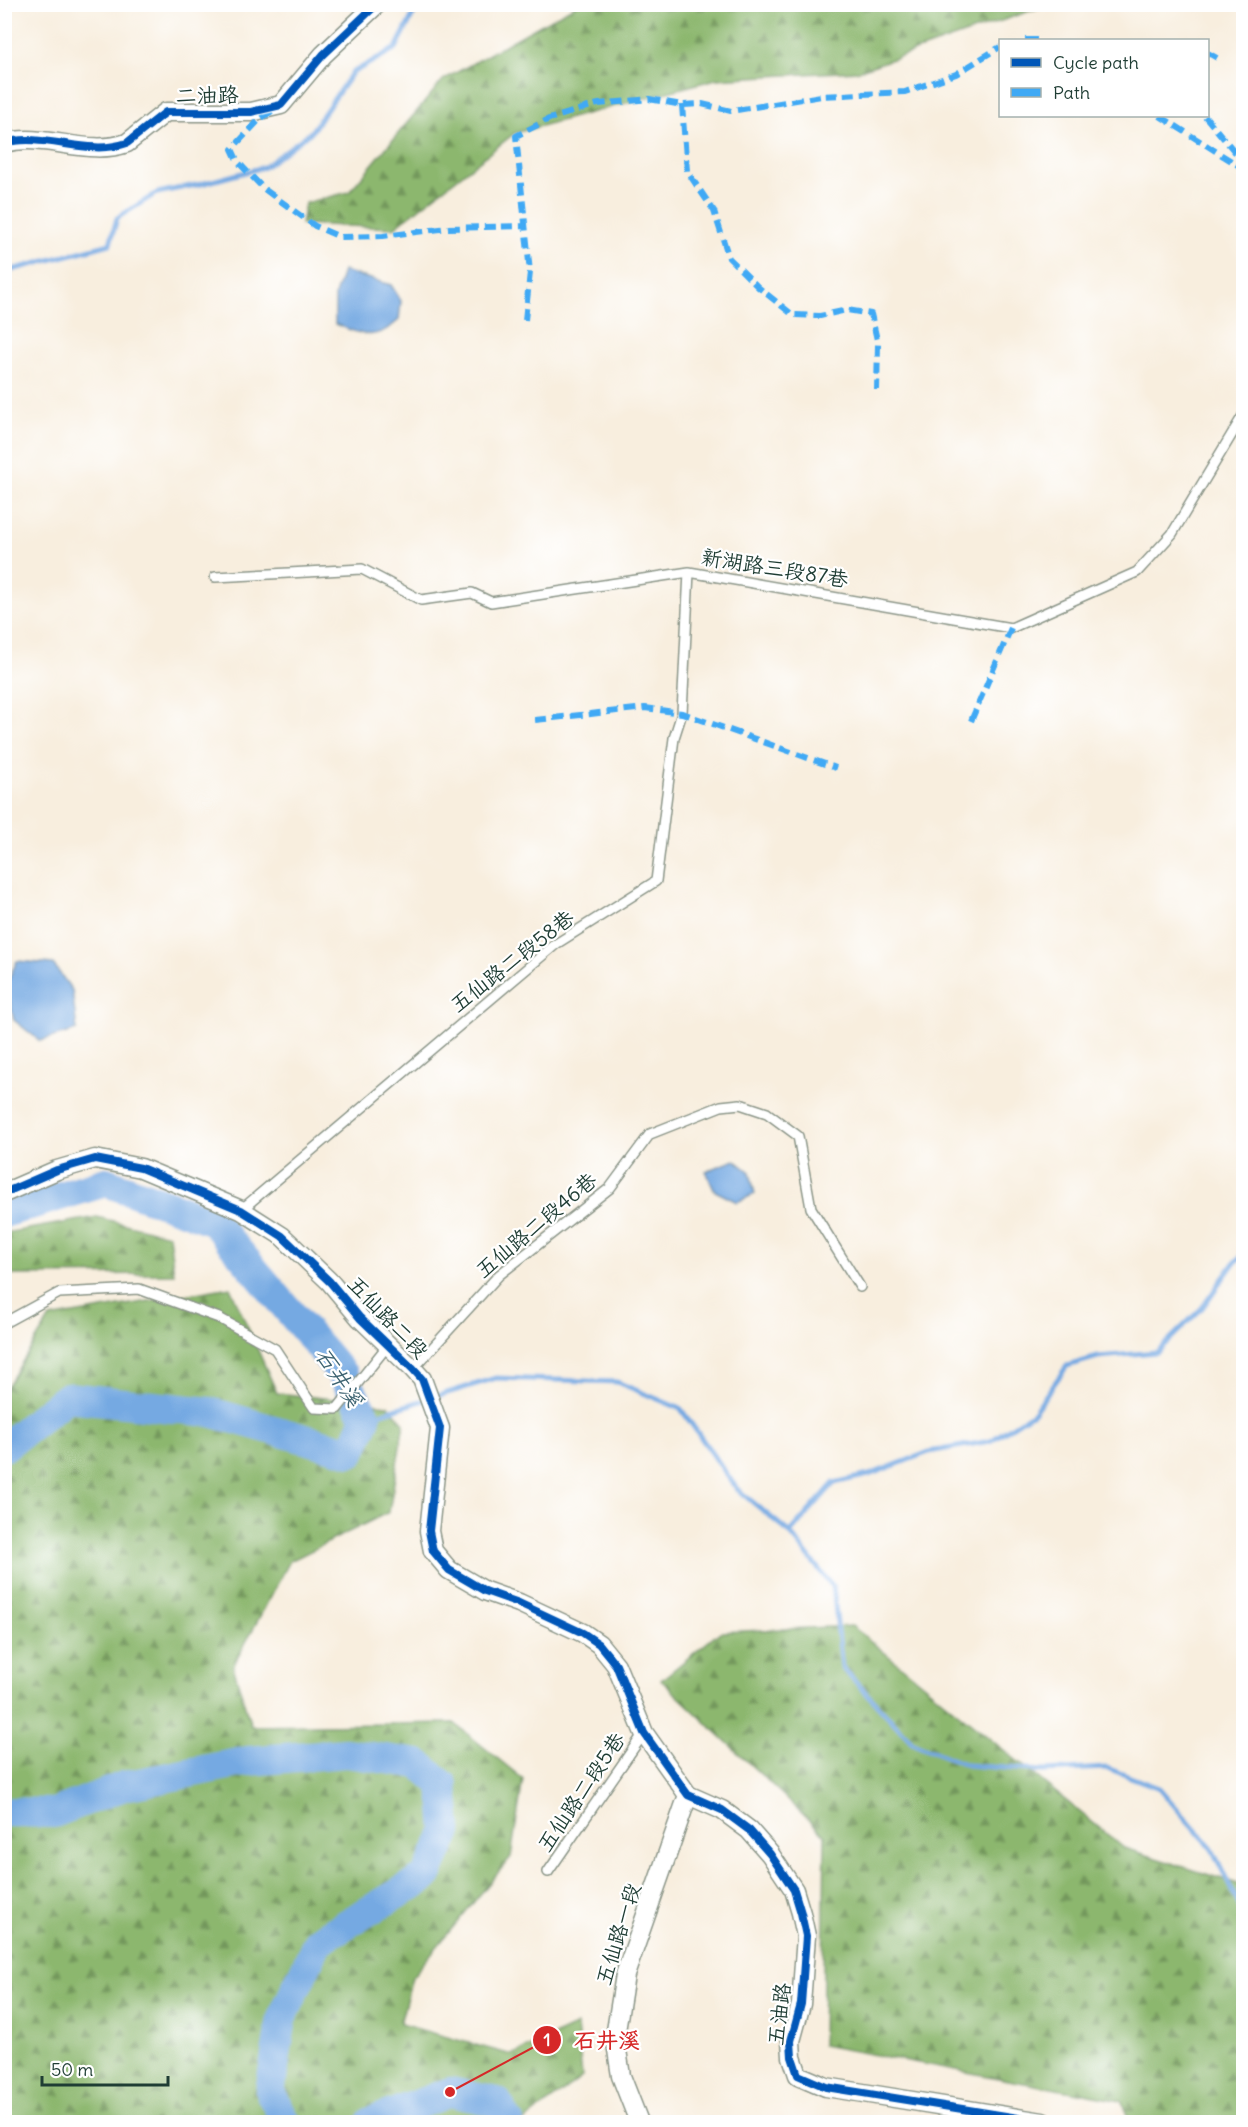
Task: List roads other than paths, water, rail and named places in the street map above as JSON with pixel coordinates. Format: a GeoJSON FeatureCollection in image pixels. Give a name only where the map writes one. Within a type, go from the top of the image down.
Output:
{"type":"FeatureCollection","features":[{"type":"Feature","properties":{"kind":"street","name":"二油路"},"geometry":{"type":"LineString","coordinates":[[4,143],[40,142],[98,148],[119,146],[127,143],[166,112],[251,112],[280,105],[323,55],[377,4]]}},
{"type":"Feature","properties":{"kind":"street","name":"五仙路二段"},"geometry":{"type":"LineString","coordinates":[[4,1192],[57,1170],[95,1159],[141,1168],[242,1210],[282,1236],[330,1282],[360,1318],[418,1374],[440,1428],[429,1531],[433,1551],[449,1570],[476,1586],[519,1603],[584,1634],[599,1644],[616,1665],[644,1733],[688,1795]]}},
{"type":"Feature","properties":{"kind":"street","name":"五仙路一段"},"geometry":{"type":"LineString","coordinates":[[639,2122],[621,2076],[615,2037],[625,1975],[688,1795]]}},
{"type":"Feature","properties":{"kind":"street","name":"五油路"},"geometry":{"type":"LineString","coordinates":[[688,1795],[722,1810],[749,1830],[770,1854],[794,1890],[806,1936],[801,2004],[792,2041],[792,2057],[798,2075],[825,2087],[1043,2122]]}},
{"type":"Feature","properties":{"kind":"lane","name":"新湖路三段87巷"},"geometry":{"type":"LineString","coordinates":[[215,577],[362,569],[421,600],[472,592],[491,602],[689,572],[1011,628],[1137,572],[1172,534],[1244,414]]}},
{"type":"Feature","properties":{"kind":"lane","name":"五仙路二段58巷"},"geometry":{"type":"LineString","coordinates":[[242,1210],[556,944],[656,881],[674,738],[682,713],[689,572]]}},
{"type":"Feature","properties":{"kind":"lane","name":"五仙路二段46巷"},"geometry":{"type":"LineString","coordinates":[[418,1374],[499,1275],[610,1188],[650,1134],[722,1106],[740,1104],[767,1113],[798,1136],[811,1208],[860,1287]]}},
{"type":"Feature","properties":{"kind":"lane"},"geometry":{"type":"LineString","coordinates":[[4,1323],[59,1293],[139,1289],[219,1318],[275,1349],[314,1408],[337,1409],[388,1346]]}},
{"type":"Feature","properties":{"kind":"lane","name":"五仙路二段5巷"},"geometry":{"type":"LineString","coordinates":[[548,1872],[644,1733]]}},
{"type":"Feature","properties":{"kind":"water"},"geometry":{"type":"Polygon","coordinates":[[[343,271],[391,285],[401,301],[399,320],[391,327],[376,334],[361,333],[335,324],[335,295],[343,271]]]}},
{"type":"Feature","properties":{"kind":"water"},"geometry":{"type":"Polygon","coordinates":[[[17,961],[53,964],[72,990],[77,1030],[40,1041],[14,1020],[6,985],[17,961]]]}},
{"type":"Feature","properties":{"kind":"water"},"geometry":{"type":"Polygon","coordinates":[[[735,1160],[750,1172],[755,1194],[737,1202],[715,1191],[706,1171],[735,1160]]]}},
{"type":"Feature","properties":{"kind":"waterway"},"geometry":{"type":"LineString","coordinates":[[4,272],[110,244],[117,218],[157,193],[264,167],[311,132],[352,73],[396,48],[415,11],[423,4]]}},
{"type":"Feature","properties":{"kind":"waterway","name":"石井溪"},"geometry":{"type":"LineString","coordinates":[[4,1213],[106,1182],[213,1221],[344,1376],[366,1418],[351,1452],[210,1412],[67,1397],[4,1447]]}},
{"type":"Feature","properties":{"kind":"waterway"},"geometry":{"type":"LineString","coordinates":[[790,1533],[834,1483],[869,1475],[929,1452],[990,1441],[1033,1413],[1067,1366],[1098,1357],[1157,1352],[1202,1308],[1234,1263],[1244,1255]]}},
{"type":"Feature","properties":{"kind":"waterway"},"geometry":{"type":"LineString","coordinates":[[366,1418],[496,1378],[617,1382],[681,1409],[737,1489],[790,1533],[833,1587],[842,1667],[913,1743],[967,1765],[1043,1771],[1107,1768],[1159,1788],[1212,1849],[1244,1915]]}},
{"type":"Feature","properties":{"kind":"waterway","name":"石井溪"},"geometry":{"type":"LineString","coordinates":[[4,1812],[54,1813],[124,1786],[248,1761],[346,1753],[419,1764],[443,1785],[447,1831],[426,1877],[318,1941],[282,2018],[270,2092],[286,2122]]}},
{"type":"Feature","properties":{"kind":"waterway","name":"石井溪"},"geometry":{"type":"LineString","coordinates":[[371,2122],[450,2092],[497,2102],[509,2122]]}},
{"type":"Feature","properties":{"kind":"place","name":"石井溪"},"geometry":{"type":"Point","coordinates":[450,2092]}}]}
